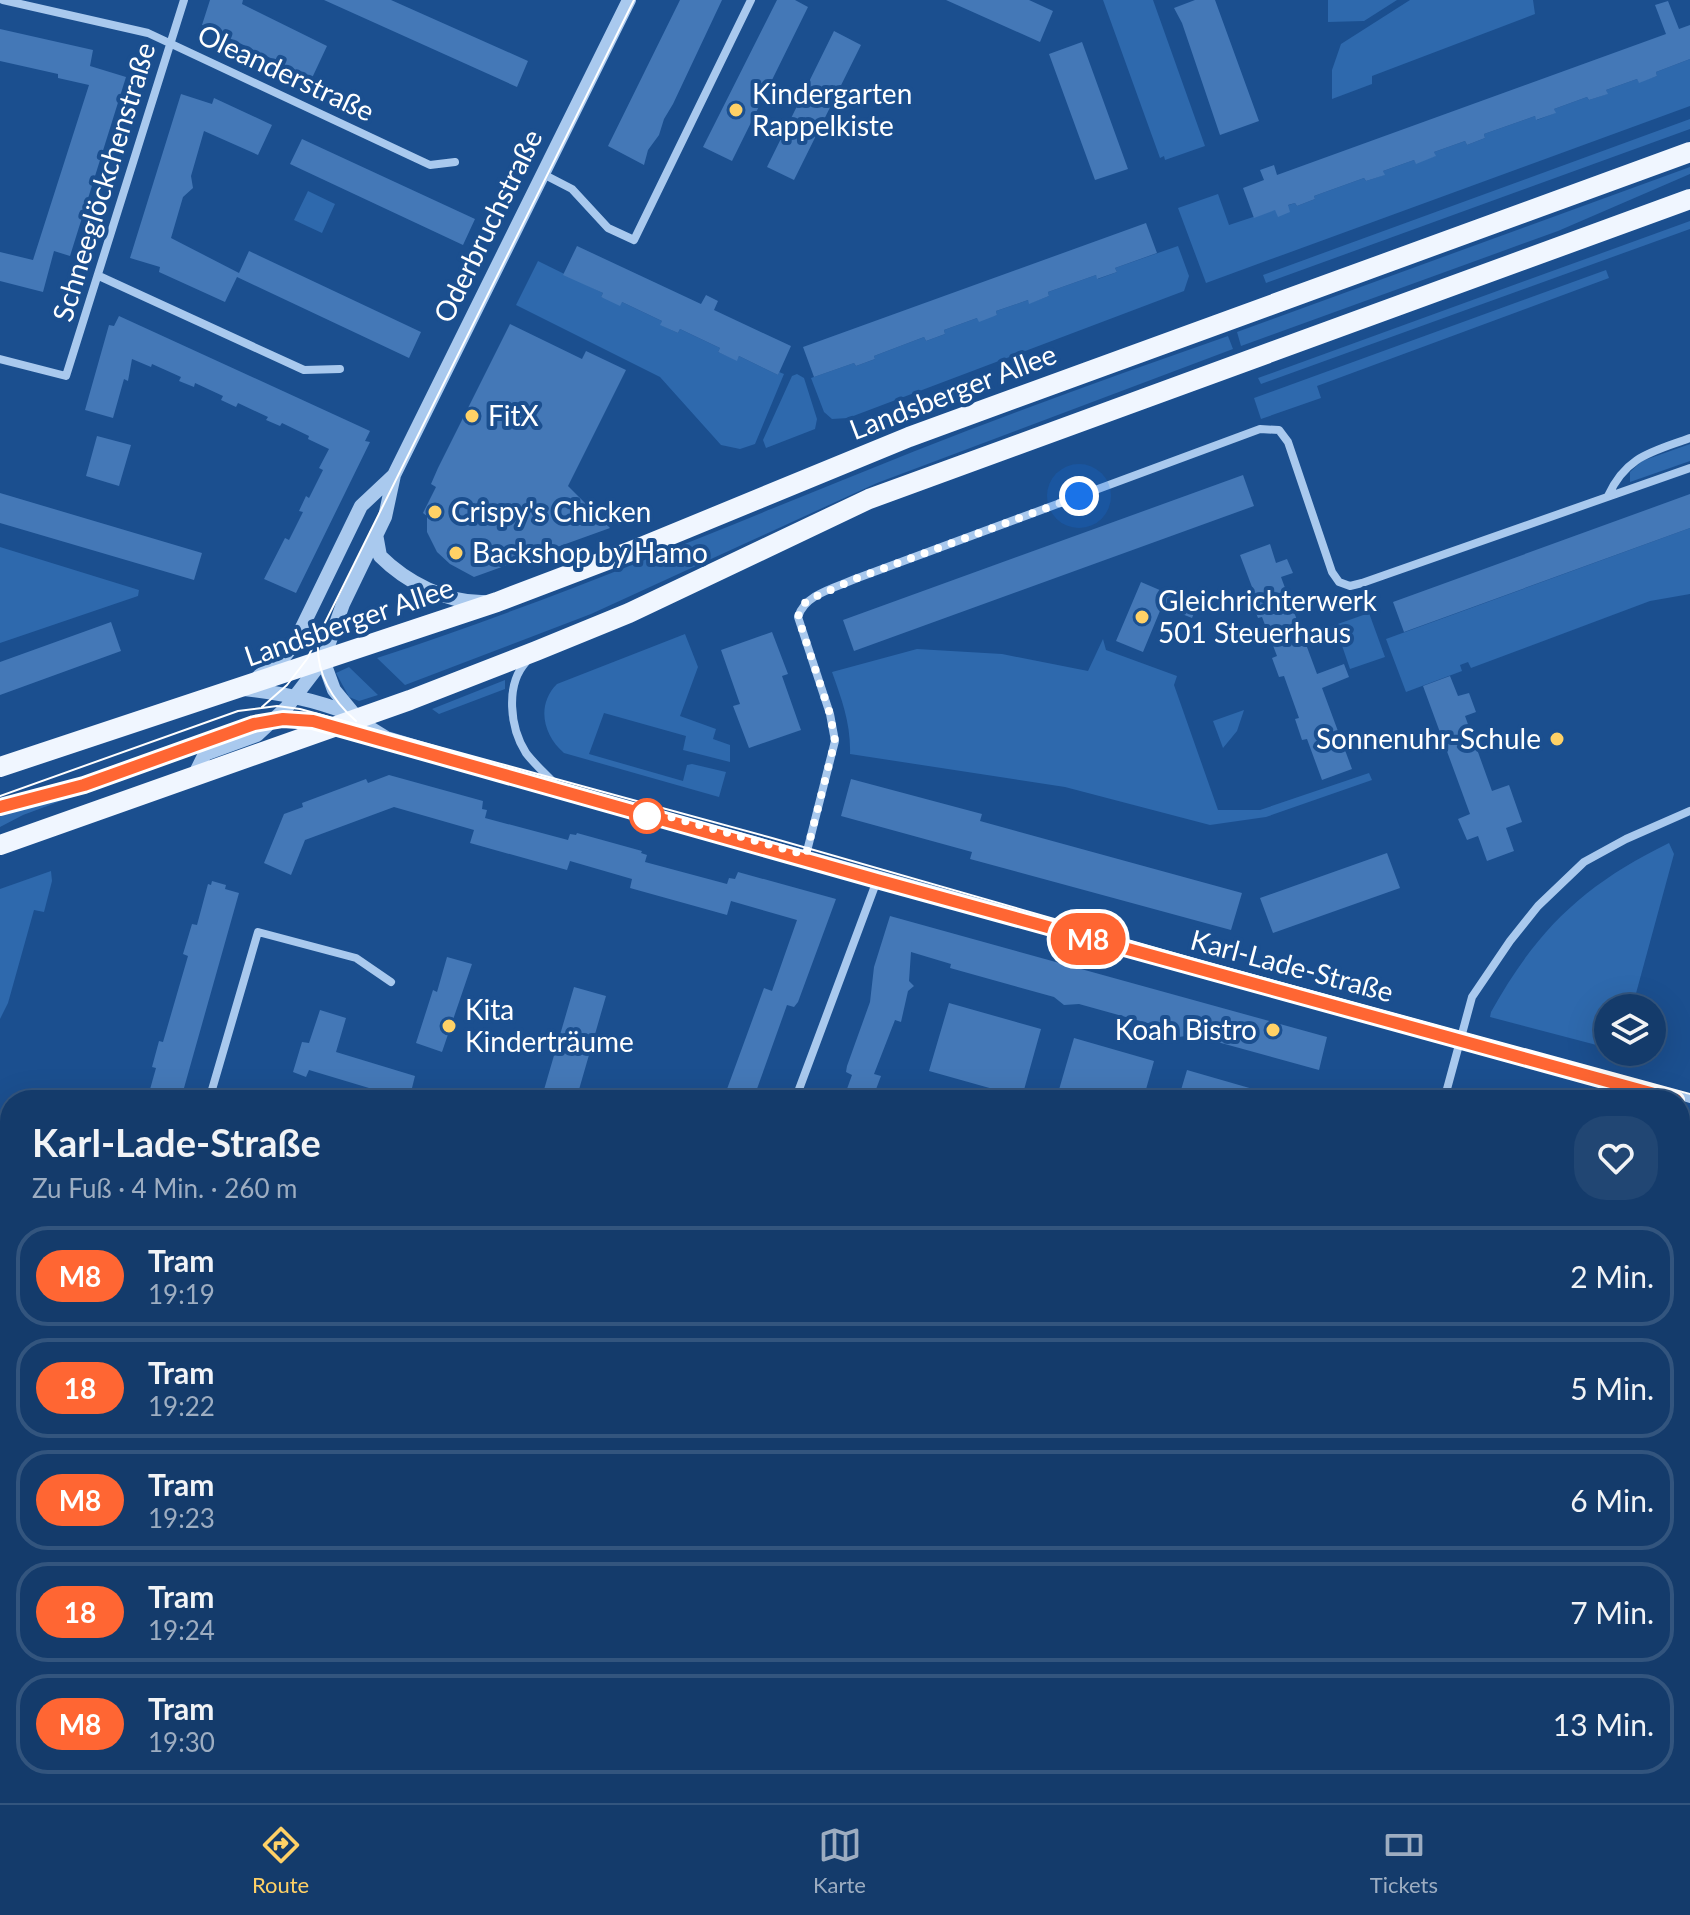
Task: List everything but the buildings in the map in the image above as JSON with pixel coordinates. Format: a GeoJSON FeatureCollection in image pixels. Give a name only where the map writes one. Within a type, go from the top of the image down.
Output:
{"type":"FeatureCollection","features":[{"type":"Feature","properties":{"kind":"main road","name":"Landsberger Allee"},"geometry":{"type":"LineString","coordinates":[[0,767],[497,602],[639,548],[909,437],[1690,152]]}},
{"type":"Feature","properties":{"kind":"main road"},"geometry":{"type":"LineString","coordinates":[[0,845],[360,718],[536,651],[629,613],[869,499],[1690,199]]}},
{"type":"Feature","properties":{"kind":"street","name":"Oleanderstraße"},"geometry":{"type":"LineString","coordinates":[[3,0],[148,33],[430,165],[455,162]]}},
{"type":"Feature","properties":{"kind":"street","name":"Schneeglöckchenstraße"},"geometry":{"type":"LineString","coordinates":[[0,359],[66,376],[184,0]]}},
{"type":"Feature","properties":{"kind":"street","name":"Oderbruchstraße"},"geometry":{"type":"LineString","coordinates":[[193,778],[205,754],[257,735],[294,698],[323,660],[343,604],[385,517],[394,475],[629,0]]}},
{"type":"Feature","properties":{"kind":"street"},"geometry":{"type":"LineString","coordinates":[[543,174],[572,189],[608,228],[634,240],[751,0]]}},
{"type":"Feature","properties":{"kind":"street"},"geometry":{"type":"LineString","coordinates":[[99,276],[304,370],[340,369]]}},
{"type":"Feature","properties":{"kind":"street"},"geometry":{"type":"LineString","coordinates":[[806,855],[835,741],[830,714],[798,617],[801,607],[808,600],[884,568],[1260,429],[1279,430],[1288,442],[1332,572],[1339,582],[1350,586],[1690,468]]}},
{"type":"Feature","properties":{"kind":"street"},"geometry":{"type":"LineString","coordinates":[[1608,496],[1624,468],[1640,456],[1690,438]]}},
{"type":"Feature","properties":{"kind":"street","name":"Oderbruchstraße"},"geometry":{"type":"LineString","coordinates":[[238,689],[267,672],[294,644],[361,506],[394,475]]}},
{"type":"Feature","properties":{"kind":"street"},"geometry":{"type":"LineString","coordinates":[[376,534],[380,556],[401,574],[443,596],[473,603],[497,602]]}},
{"type":"Feature","properties":{"kind":"street"},"geometry":{"type":"LineString","coordinates":[[536,651],[520,669],[513,691],[513,720],[527,753],[558,786]]}},
{"type":"Feature","properties":{"kind":"street"},"geometry":{"type":"LineString","coordinates":[[323,660],[337,695],[360,718]]}},
{"type":"Feature","properties":{"kind":"street","name":"Landsberger Allee"},"geometry":{"type":"LineString","coordinates":[[238,689],[294,698],[360,718]]}},
{"type":"Feature","properties":{"kind":"street","name":"Karl-Lade-Straße"},"geometry":{"type":"LineString","coordinates":[[360,718],[387,735],[558,786],[1658,1090]]}},
{"type":"Feature","properties":{"kind":"street"},"geometry":{"type":"LineString","coordinates":[[1447,1090],[1472,997],[1538,906],[1584,862],[1690,811]]}},
{"type":"Feature","properties":{"kind":"street"},"geometry":{"type":"LineString","coordinates":[[799,1090],[879,875]]}},
{"type":"Feature","properties":{"kind":"street"},"geometry":{"type":"LineString","coordinates":[[212,1090],[258,932],[356,958],[391,982]]}},
{"type":"Feature","properties":{"kind":"shaded area"},"geometry":{"type":"Polygon","coordinates":[[[1103,0],[1153,0],[1205,146],[1165,160],[1164,156],[1160,158],[1103,0]]]}},
{"type":"Feature","properties":{"kind":"shaded area"},"geometry":{"type":"Polygon","coordinates":[[[1328,0],[1397,0],[1364,21],[1328,22],[1328,0]]]}},
{"type":"Feature","properties":{"kind":"shaded area"},"geometry":{"type":"Polygon","coordinates":[[[1410,0],[1533,0],[1535,14],[1372,76],[1372,84],[1332,99],[1332,70],[1341,44],[1410,0]]]}},
{"type":"Feature","properties":{"kind":"shaded area"},"geometry":{"type":"Polygon","coordinates":[[[1690,59],[1690,106],[1206,283],[1178,208],[1218,194],[1229,225],[1295,203],[1297,206],[1315,199],[1314,196],[1364,178],[1366,181],[1384,175],[1383,171],[1435,156],[1434,152],[1465,141],[1467,145],[1485,138],[1484,134],[1535,116],[1537,120],[1555,113],[1554,109],[1587,97],[1589,100],[1607,94],[1606,90],[1637,79],[1639,82],[1657,76],[1656,72],[1690,59]]]}},
{"type":"Feature","properties":{"kind":"shaded area"},"geometry":{"type":"Polygon","coordinates":[[[1690,119],[1690,129],[1266,283],[1263,275],[1690,119]]]}},
{"type":"Feature","properties":{"kind":"shaded area"},"geometry":{"type":"Polygon","coordinates":[[[1690,167],[1690,174],[1558,231],[1241,346],[1237,332],[1690,167]]]}},
{"type":"Feature","properties":{"kind":"shaded area"},"geometry":{"type":"Polygon","coordinates":[[[308,191],[335,204],[322,233],[294,220],[308,191]]]}},
{"type":"Feature","properties":{"kind":"shaded area"},"geometry":{"type":"Polygon","coordinates":[[[1690,221],[1690,229],[1261,384],[1258,378],[1690,221]]]}},
{"type":"Feature","properties":{"kind":"shaded area"},"geometry":{"type":"Polygon","coordinates":[[[1178,246],[1189,276],[1184,291],[848,418],[832,419],[824,412],[811,378],[854,363],[856,366],[924,337],[926,341],[945,334],[944,330],[977,318],[997,315],[996,311],[1028,300],[1030,303],[1049,296],[1048,292],[1096,275],[1098,279],[1117,272],[1115,268],[1178,246]]]}},
{"type":"Feature","properties":{"kind":"shaded area"},"geometry":{"type":"Polygon","coordinates":[[[538,261],[603,293],[601,297],[622,302],[662,321],[661,325],[678,333],[680,329],[720,348],[718,352],[737,360],[739,356],[778,375],[779,372],[784,374],[755,444],[740,449],[721,445],[660,377],[516,305],[538,261]]]}},
{"type":"Feature","properties":{"kind":"shaded area"},"geometry":{"type":"Polygon","coordinates":[[[1606,270],[1609,278],[1317,386],[1321,398],[1261,419],[1254,398],[1606,270]]]}},
{"type":"Feature","properties":{"kind":"shaded area"},"geometry":{"type":"Polygon","coordinates":[[[1228,336],[1233,349],[877,483],[591,614],[405,685],[377,658],[581,585],[915,451],[1228,336]]]}},
{"type":"Feature","properties":{"kind":"shaded area"},"geometry":{"type":"Polygon","coordinates":[[[797,374],[804,378],[817,419],[815,429],[766,448],[763,440],[792,376],[797,374]]]}},
{"type":"Feature","properties":{"kind":"shaded area"},"geometry":{"type":"Polygon","coordinates":[[[1690,444],[1690,461],[1630,482],[1630,472],[1642,461],[1690,444]]]}},
{"type":"Feature","properties":{"kind":"shaded area"},"geometry":{"type":"Polygon","coordinates":[[[1690,528],[1690,594],[1650,601],[1471,668],[1468,662],[1460,665],[1462,671],[1406,692],[1386,639],[1690,528]]]}},
{"type":"Feature","properties":{"kind":"shaded area"},"geometry":{"type":"Polygon","coordinates":[[[0,547],[139,590],[138,596],[0,643],[0,547]]]}},
{"type":"Feature","properties":{"kind":"shaded area"},"geometry":{"type":"Polygon","coordinates":[[[1369,613],[1385,657],[1350,669],[1335,625],[1369,613]]]}},
{"type":"Feature","properties":{"kind":"shaded area"},"geometry":{"type":"Polygon","coordinates":[[[685,634],[698,667],[680,716],[716,729],[713,739],[730,745],[730,762],[683,750],[686,736],[604,713],[589,754],[683,781],[687,765],[726,772],[719,797],[564,753],[557,746],[547,729],[544,710],[550,692],[557,684],[685,634]]]}},
{"type":"Feature","properties":{"kind":"shaded area"},"geometry":{"type":"Polygon","coordinates":[[[1103,639],[1106,650],[1177,676],[1174,685],[1218,810],[1260,810],[1369,773],[1372,780],[1266,817],[1210,825],[1065,787],[850,754],[847,722],[832,672],[917,649],[1002,654],[1088,671],[1103,639]]]}},
{"type":"Feature","properties":{"kind":"shaded area"},"geometry":{"type":"Polygon","coordinates":[[[349,667],[378,695],[359,701],[349,697],[336,673],[349,667]]]}},
{"type":"Feature","properties":{"kind":"shaded area"},"geometry":{"type":"Polygon","coordinates":[[[505,680],[505,689],[439,714],[432,709],[505,680]]]}},
{"type":"Feature","properties":{"kind":"shaded area"},"geometry":{"type":"Polygon","coordinates":[[[1244,710],[1237,731],[1223,748],[1213,721],[1244,710]]]}},
{"type":"Feature","properties":{"kind":"shaded area"},"geometry":{"type":"Polygon","coordinates":[[[76,792],[77,795],[0,827],[0,812],[76,792]]]}},
{"type":"Feature","properties":{"kind":"shaded area"},"geometry":{"type":"Polygon","coordinates":[[[1669,843],[1674,854],[1636,994],[1594,994],[1594,1044],[1490,1017],[1508,983],[1545,933],[1588,893],[1669,843]]]}},
{"type":"Feature","properties":{"kind":"shaded area"},"geometry":{"type":"Polygon","coordinates":[[[51,871],[52,881],[44,912],[34,910],[8,1003],[0,1019],[0,889],[51,871]]]}},
{"type":"Feature","properties":{"kind":"tram line"},"geometry":{"type":"LineString","coordinates":[[262,707],[287,685],[307,659],[634,0]]}},
{"type":"Feature","properties":{"kind":"tram line"},"geometry":{"type":"LineString","coordinates":[[318,641],[320,664],[327,686],[356,721]]}},
{"type":"Feature","properties":{"kind":"tram line"},"geometry":{"type":"LineString","coordinates":[[0,796],[238,711],[277,706],[300,709],[1675,1090]]}},
{"type":"Feature","properties":{"kind":"tram line"},"geometry":{"type":"LineString","coordinates":[[0,807],[84,785],[254,724],[283,719],[310,720]]}},
{"type":"Feature","properties":{"kind":"tram line","name":"M8"},"geometry":{"type":"LineString","coordinates":[[0,807],[84,785],[254,724],[283,719],[326,723],[877,880],[1640,1090]]}},
{"type":"Feature","properties":{"kind":"place","name":"Kindergarten Rappelkiste"},"geometry":{"type":"Point","coordinates":[736,110]}},
{"type":"Feature","properties":{"kind":"place","name":"FitX"},"geometry":{"type":"Point","coordinates":[472,416]}},
{"type":"Feature","properties":{"kind":"place","name":"Crispy's Chicken"},"geometry":{"type":"Point","coordinates":[435,512]}},
{"type":"Feature","properties":{"kind":"place","name":"Backshop by Hamo"},"geometry":{"type":"Point","coordinates":[456,553]}},
{"type":"Feature","properties":{"kind":"place","name":"Gleichrichterwerk 501 Steuerhaus"},"geometry":{"type":"Point","coordinates":[1142,617]}},
{"type":"Feature","properties":{"kind":"place","name":"Sonnenuhr-Schule"},"geometry":{"type":"Point","coordinates":[1557,739]}},
{"type":"Feature","properties":{"kind":"place","name":"Kita Kinderträume"},"geometry":{"type":"Point","coordinates":[449,1026]}},
{"type":"Feature","properties":{"kind":"place","name":"Koah Bistro"},"geometry":{"type":"Point","coordinates":[1273,1030]}},
{"type":"Feature","properties":{"kind":"route"},"geometry":{"type":"LineString","coordinates":[[647,816],[649,811],[806,855],[835,741],[830,714],[798,617],[801,607],[808,600],[855,579],[1079,496]]}}]}
